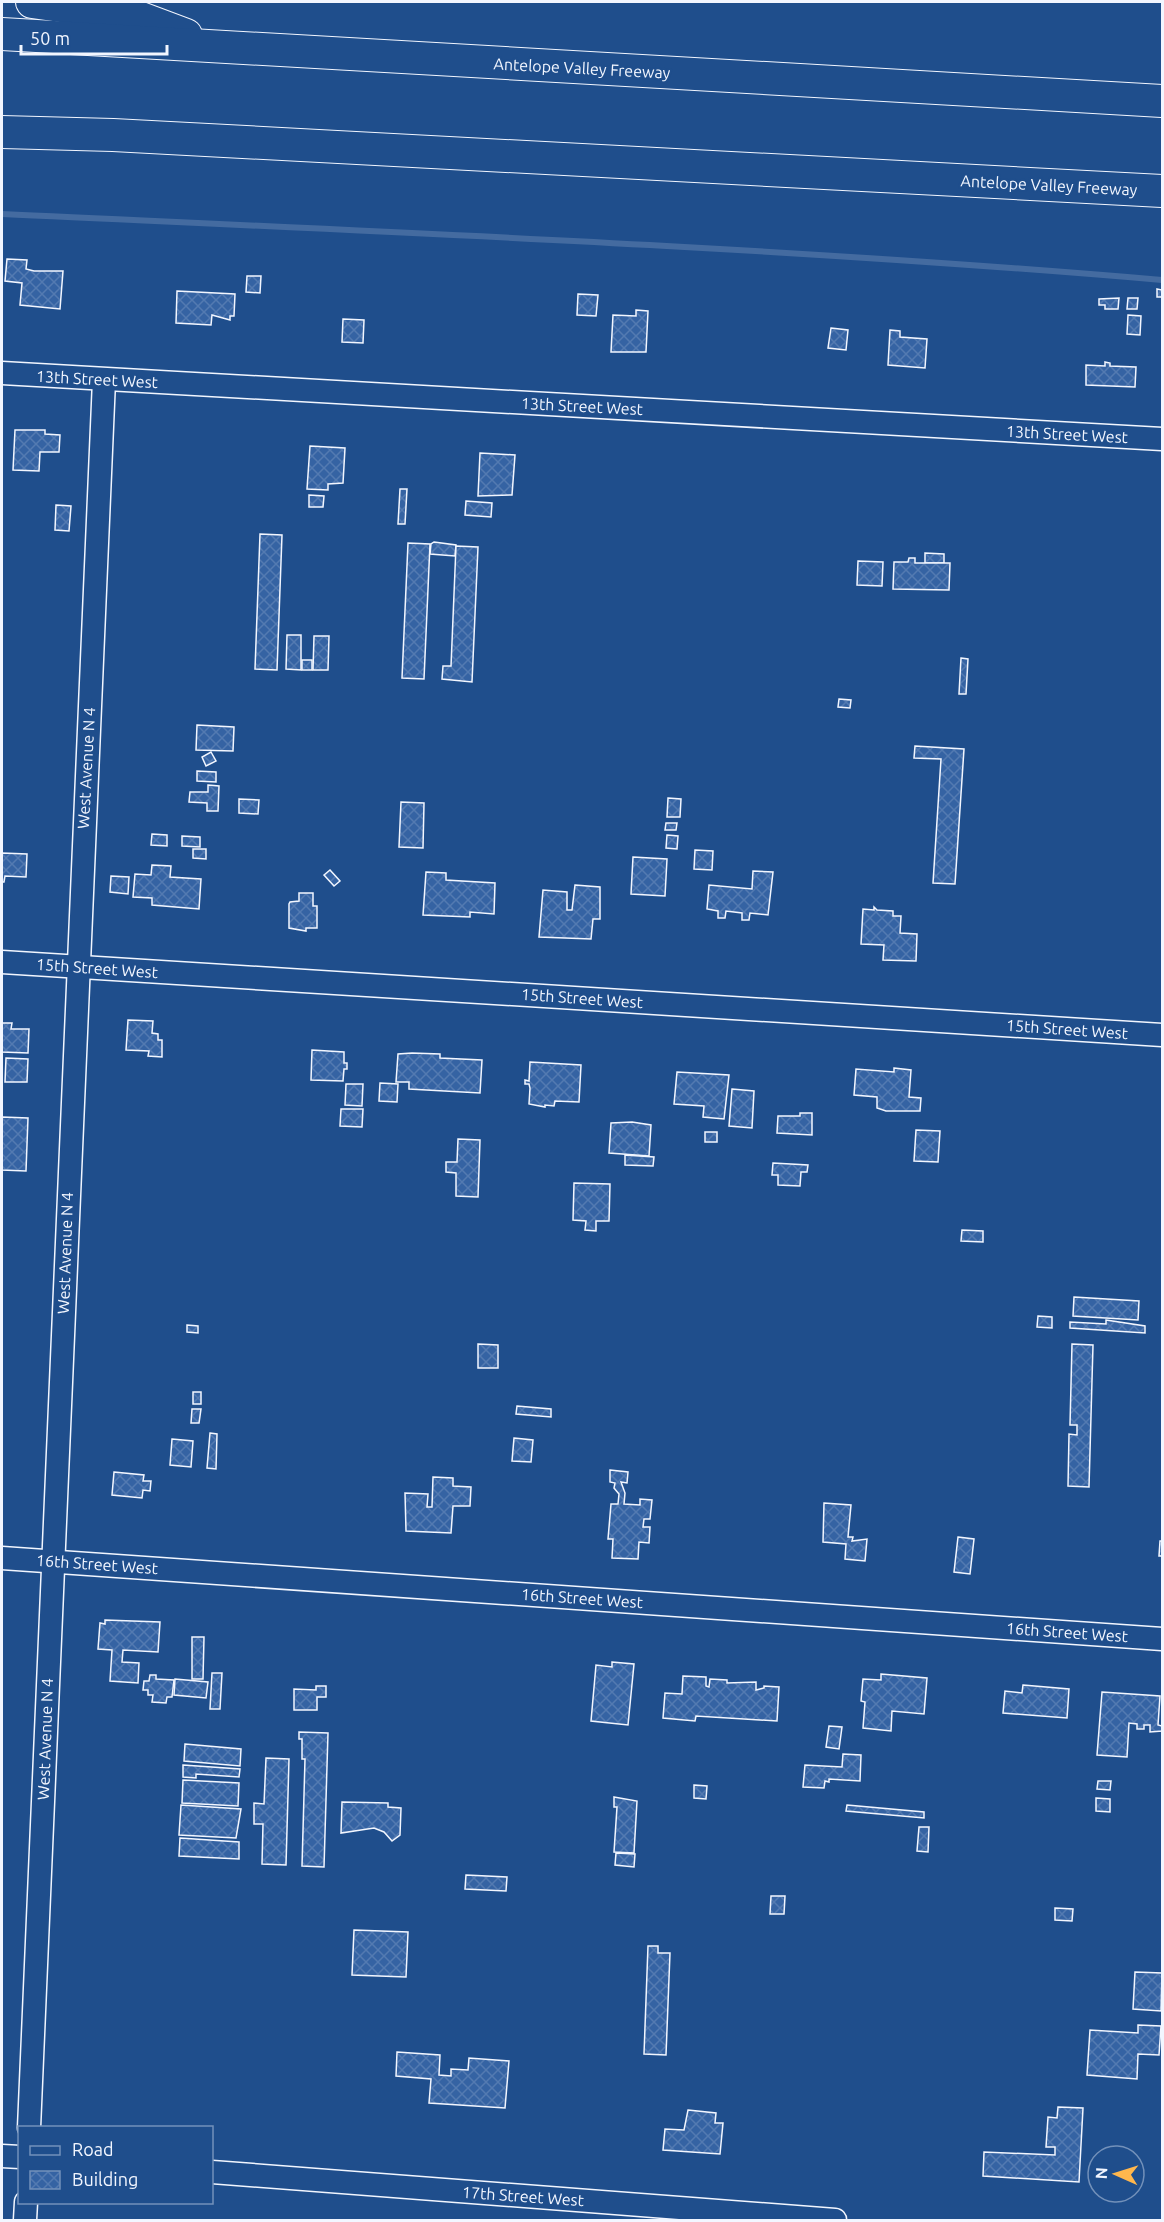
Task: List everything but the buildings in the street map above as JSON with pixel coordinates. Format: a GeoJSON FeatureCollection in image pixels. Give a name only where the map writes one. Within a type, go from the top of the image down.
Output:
{"type":"FeatureCollection","features":[{"type":"Feature","properties":{"kind":"highway"},"geometry":{"type":"LineString","coordinates":[[32,2],[138,17],[216,46]]}},
{"type":"Feature","properties":{"kind":"highway","name":"Antelope Valley Freeway"},"geometry":{"type":"LineString","coordinates":[[2,34],[1162,101]]}},
{"type":"Feature","properties":{"kind":"highway","name":"Antelope Valley Freeway"},"geometry":{"type":"LineString","coordinates":[[2,132],[113,135],[1162,191]]}},
{"type":"Feature","properties":{"kind":"street","name":"13th Street West"},"geometry":{"type":"LineString","coordinates":[[2,373],[1162,439]]}},
{"type":"Feature","properties":{"kind":"street","name":"West Avenue N 4"},"geometry":{"type":"LineString","coordinates":[[29,2126],[77,966],[104,380]]}},
{"type":"Feature","properties":{"kind":"street","name":"15th Street West"},"geometry":{"type":"LineString","coordinates":[[2,962],[1162,1035]]}},
{"type":"Feature","properties":{"kind":"street","name":"16th Street West"},"geometry":{"type":"LineString","coordinates":[[2,1558],[1162,1639]]}},
{"type":"Feature","properties":{"kind":"street"},"geometry":{"type":"LineString","coordinates":[[2,2156],[18,2157]]}},
{"type":"Feature","properties":{"kind":"street","name":"17th Street West"},"geometry":{"type":"LineString","coordinates":[[213,2172],[835,2220]]}},
{"type":"Feature","properties":{"kind":"street"},"geometry":{"type":"LineString","coordinates":[[25,2220],[26,2204]]}},
{"type":"Feature","properties":{"kind":"waterway"},"geometry":{"type":"LineString","coordinates":[[2,214],[727,249],[1162,280]]}}]}
